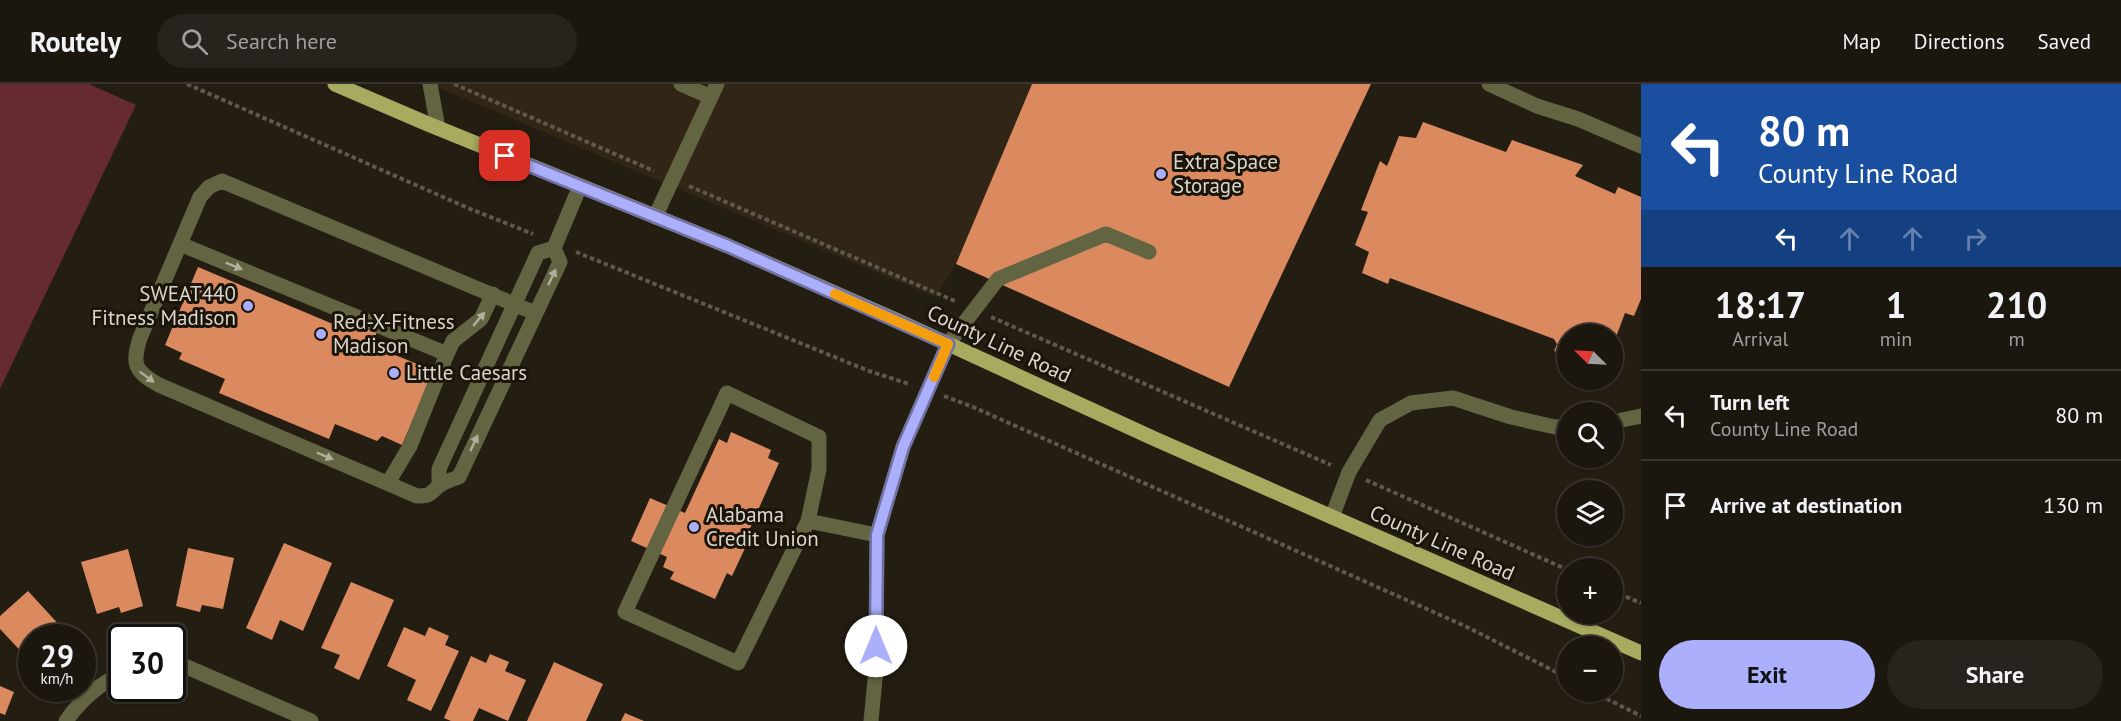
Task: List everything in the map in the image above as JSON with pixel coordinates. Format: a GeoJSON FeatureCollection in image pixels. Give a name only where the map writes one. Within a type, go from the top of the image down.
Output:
{"type":"FeatureCollection","features":[{"type":"Feature","properties":{"kind":"main road","name":"County Line Road"},"geometry":{"type":"LineString","coordinates":[[335,84],[728,246],[1641,654]]}},
{"type":"Feature","properties":{"kind":"street"},"geometry":{"type":"LineString","coordinates":[[430,84],[438,128]]}},
{"type":"Feature","properties":{"kind":"street"},"geometry":{"type":"LineString","coordinates":[[655,217],[714,90],[681,84]]}},
{"type":"Feature","properties":{"kind":"street"},"geometry":{"type":"LineString","coordinates":[[1489,84],[1537,106],[1578,119],[1641,146]]}},
{"type":"Feature","properties":{"kind":"street"},"geometry":{"type":"LineString","coordinates":[[535,313],[222,181],[209,187],[200,197],[140,338],[135,356],[136,368],[145,377],[159,385],[417,496],[428,496],[439,486],[459,477],[560,262],[555,245],[580,186]]}},
{"type":"Feature","properties":{"kind":"street"},"geometry":{"type":"LineString","coordinates":[[871,721],[876,669],[877,535],[903,447],[948,344],[998,279],[1106,234],[1149,252]]}},
{"type":"Feature","properties":{"kind":"street"},"geometry":{"type":"LineString","coordinates":[[180,244],[447,354]]}},
{"type":"Feature","properties":{"kind":"street"},"geometry":{"type":"LineString","coordinates":[[439,486],[439,469],[538,253],[555,245]]}},
{"type":"Feature","properties":{"kind":"street"},"geometry":{"type":"LineString","coordinates":[[388,483],[410,446],[453,341],[482,319],[493,294]]}},
{"type":"Feature","properties":{"kind":"street"},"geometry":{"type":"LineString","coordinates":[[727,393],[819,436],[819,469],[808,521],[738,663],[625,612],[727,393]]}},
{"type":"Feature","properties":{"kind":"street"},"geometry":{"type":"LineString","coordinates":[[1332,517],[1349,472],[1380,420],[1412,403],[1453,398],[1511,417],[1557,427]]}},
{"type":"Feature","properties":{"kind":"street"},"geometry":{"type":"LineString","coordinates":[[1623,420],[1641,416]]}},
{"type":"Feature","properties":{"kind":"street"},"geometry":{"type":"LineString","coordinates":[[808,521],[877,535]]}},
{"type":"Feature","properties":{"kind":"street"},"geometry":{"type":"LineString","coordinates":[[186,667],[311,721]]}},
{"type":"Feature","properties":{"kind":"street"},"geometry":{"type":"LineString","coordinates":[[66,721],[77,705],[94,690],[108,682]]}},
{"type":"Feature","properties":{"kind":"path"},"geometry":{"type":"LineString","coordinates":[[187,84],[555,245],[874,374],[928,390],[973,407],[1454,621],[1557,672]]}},
{"type":"Feature","properties":{"kind":"path"},"geometry":{"type":"LineString","coordinates":[[454,84],[1349,472],[1557,565]]}},
{"type":"Feature","properties":{"kind":"path"},"geometry":{"type":"LineString","coordinates":[[1623,596],[1641,603]]}},
{"type":"Feature","properties":{"kind":"path"},"geometry":{"type":"LineString","coordinates":[[1613,702],[1641,716]]}},
{"type":"Feature","properties":{"kind":"shaded area"},"geometry":{"type":"Polygon","coordinates":[[[0,84],[89,84],[136,105],[0,389],[0,84]]]}},
{"type":"Feature","properties":{"kind":"shaded area"},"geometry":{"type":"Polygon","coordinates":[[[430,84],[1032,84],[956,264],[935,297],[430,84]]]}},
{"type":"Feature","properties":{"kind":"building","name":"Extra Space Storage"},"geometry":{"type":"Polygon","coordinates":[[[1032,84],[1371,84],[1229,387],[956,264],[1032,84]]]}},
{"type":"Feature","properties":{"kind":"building"},"geometry":{"type":"Polygon","coordinates":[[[1423,122],[1506,152],[1512,140],[1583,165],[1575,176],[1615,194],[1618,187],[1641,197],[1641,299],[1634,316],[1625,313],[1621,324],[1557,324],[1557,344],[1554,339],[1390,278],[1388,284],[1362,273],[1369,252],[1355,245],[1368,212],[1361,210],[1380,161],[1387,166],[1399,136],[1416,138],[1423,122]]]}},
{"type":"Feature","properties":{"kind":"building"},"geometry":{"type":"Polygon","coordinates":[[[198,267],[340,327],[344,318],[377,332],[371,345],[434,371],[402,445],[382,436],[377,441],[335,424],[329,439],[219,393],[225,379],[179,359],[182,353],[165,345],[198,267]]]}},
{"type":"Feature","properties":{"kind":"building","name":"Alabama Credit Union"},"geometry":{"type":"Polygon","coordinates":[[[731,432],[771,450],[768,458],[779,463],[743,544],[746,546],[732,576],[727,573],[715,599],[670,579],[674,572],[663,567],[667,557],[631,541],[650,498],[685,513],[719,439],[727,443],[731,432]]]}},
{"type":"Feature","properties":{"kind":"building"},"geometry":{"type":"Polygon","coordinates":[[[284,543],[332,563],[303,631],[280,620],[272,640],[246,628],[284,543]]]}},
{"type":"Feature","properties":{"kind":"building"},"geometry":{"type":"Polygon","coordinates":[[[188,548],[234,558],[223,609],[202,605],[200,612],[176,606],[188,548]]]}},
{"type":"Feature","properties":{"kind":"building"},"geometry":{"type":"Polygon","coordinates":[[[128,549],[143,606],[121,613],[119,607],[97,614],[81,562],[128,549]]]}},
{"type":"Feature","properties":{"kind":"building"},"geometry":{"type":"Polygon","coordinates":[[[351,582],[394,600],[359,680],[334,668],[340,655],[321,648],[351,582]]]}},
{"type":"Feature","properties":{"kind":"building"},"geometry":{"type":"Polygon","coordinates":[[[28,591],[58,624],[18,624],[18,648],[0,629],[0,616],[28,591]]]}},
{"type":"Feature","properties":{"kind":"building"},"geometry":{"type":"Polygon","coordinates":[[[404,627],[425,636],[429,627],[449,636],[445,645],[459,651],[431,711],[407,700],[416,680],[387,666],[404,627]]]}},
{"type":"Feature","properties":{"kind":"building"},"geometry":{"type":"Polygon","coordinates":[[[490,654],[509,662],[505,671],[526,680],[508,721],[479,708],[473,721],[451,721],[444,718],[471,656],[486,663],[490,654]]]}},
{"type":"Feature","properties":{"kind":"building"},"geometry":{"type":"Polygon","coordinates":[[[554,662],[603,684],[586,721],[527,721],[554,662]]]}},
{"type":"Feature","properties":{"kind":"building"},"geometry":{"type":"Polygon","coordinates":[[[0,686],[14,692],[5,715],[0,713],[0,686]]]}},
{"type":"Feature","properties":{"kind":"building"},"geometry":{"type":"Polygon","coordinates":[[[625,713],[644,721],[621,721],[625,713]]]}},
{"type":"Feature","properties":{"kind":"slow traffic"},"geometry":{"type":"LineString","coordinates":[[835,294],[948,344],[934,377]]}},
{"type":"Feature","properties":{"kind":"place","name":"Extra Space Storage"},"geometry":{"type":"Point","coordinates":[1161,174]}},
{"type":"Feature","properties":{"kind":"place","name":"SWEAT440 Fitness Madison"},"geometry":{"type":"Point","coordinates":[248,306]}},
{"type":"Feature","properties":{"kind":"place","name":"Red-X-Fitness Madison"},"geometry":{"type":"Point","coordinates":[321,334]}},
{"type":"Feature","properties":{"kind":"place","name":"Little Caesars"},"geometry":{"type":"Point","coordinates":[394,373]}},
{"type":"Feature","properties":{"kind":"place","name":"Alabama Credit Union"},"geometry":{"type":"Point","coordinates":[694,527]}},
{"type":"Feature","properties":{"kind":"route"},"geometry":{"type":"LineString","coordinates":[[505,156],[728,246],[948,344],[903,447],[877,535],[876,646]]}}]}
